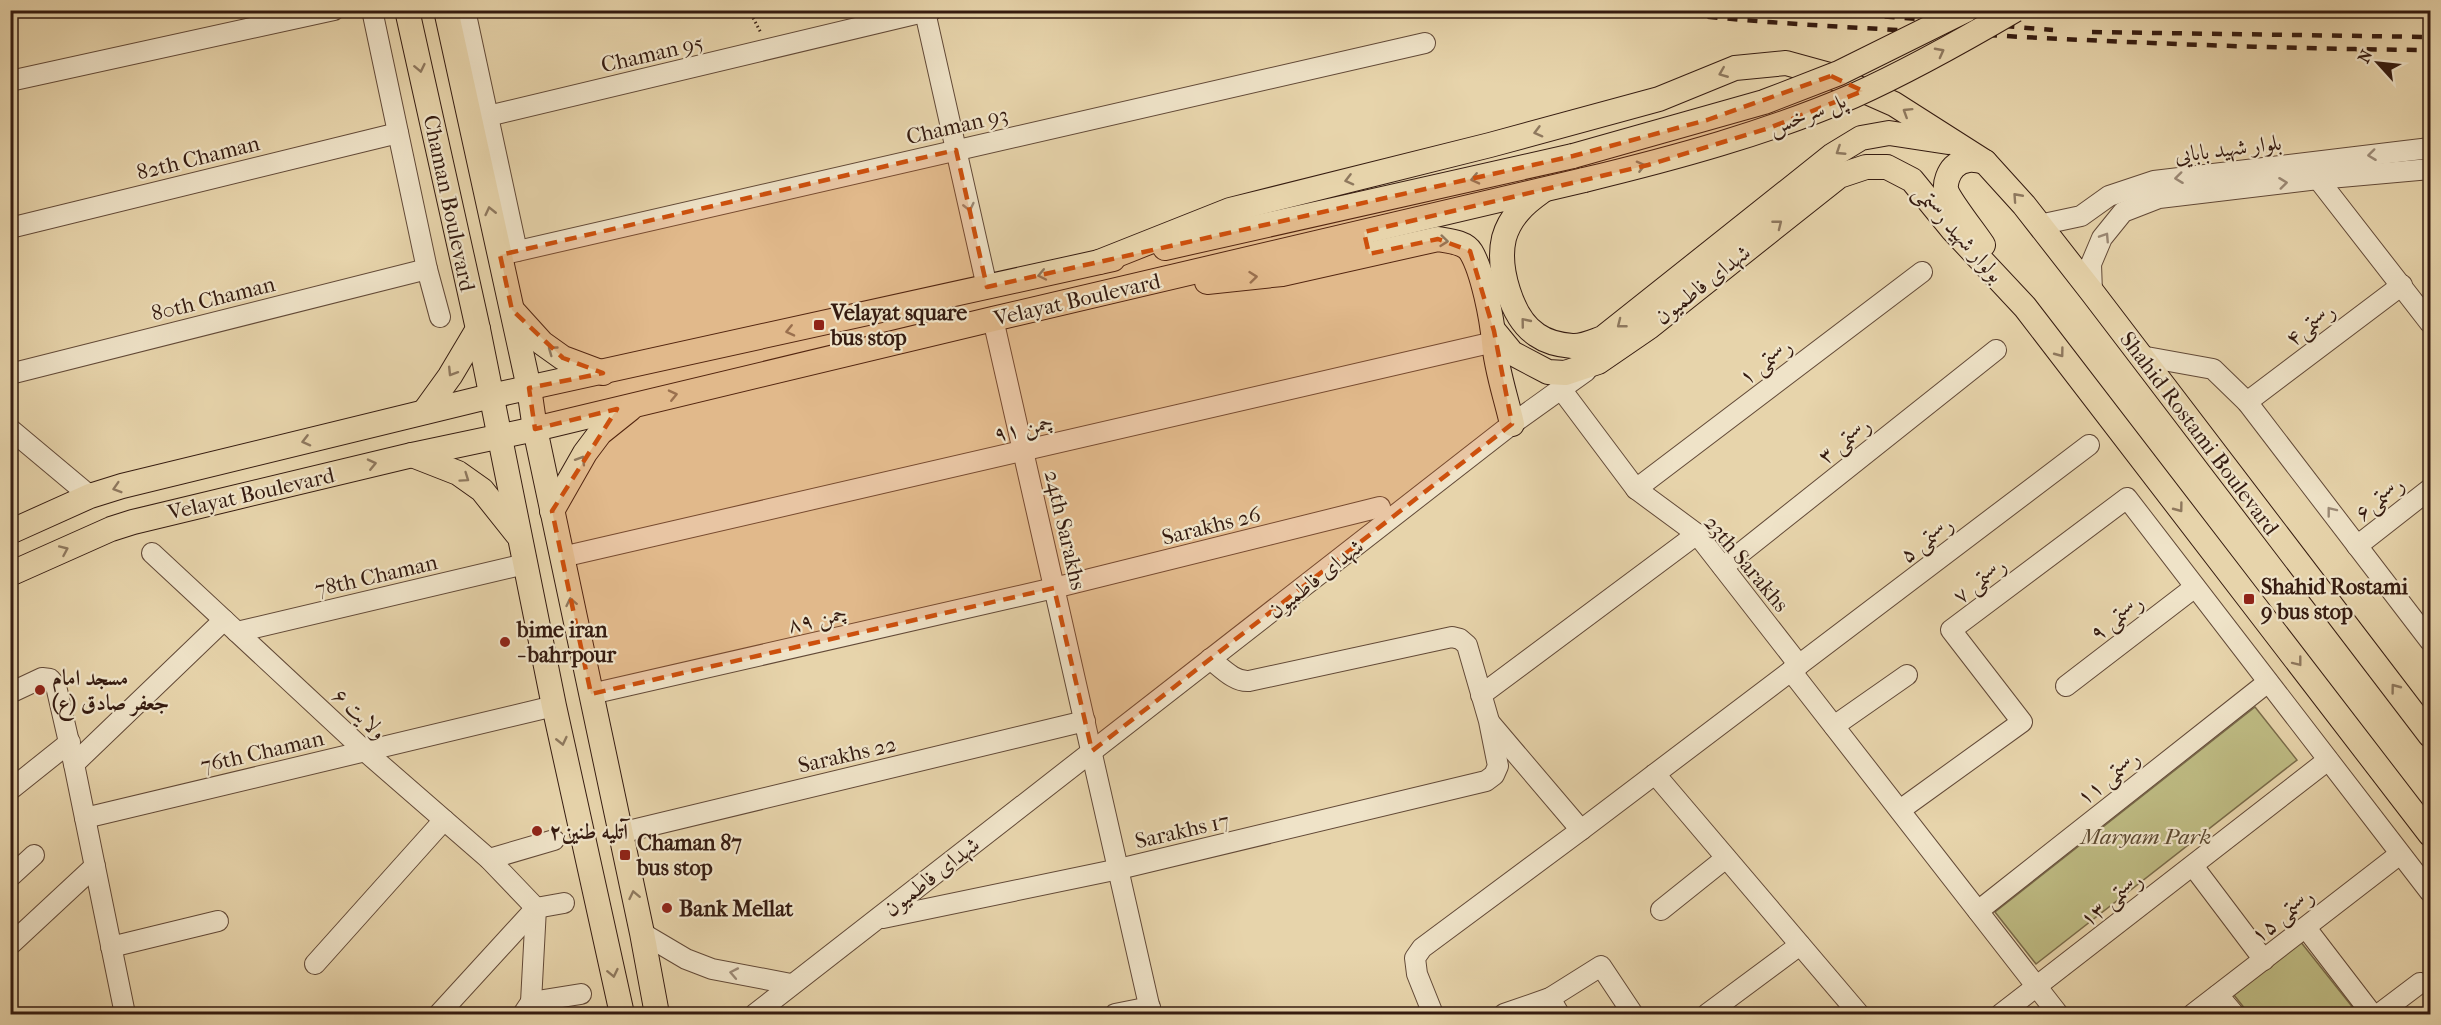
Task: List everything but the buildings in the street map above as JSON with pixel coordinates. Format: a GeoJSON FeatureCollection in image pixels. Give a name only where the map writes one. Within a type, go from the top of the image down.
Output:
{"type":"FeatureCollection","features":[{"type":"Feature","properties":{"kind":"main road","name":"Chaman Boulevard"},"geometry":{"type":"LineString","coordinates":[[407,10],[500,437]]}},
{"type":"Feature","properties":{"kind":"main road","name":"Chaman Boulevard"},"geometry":{"type":"LineString","coordinates":[[446,10],[508,253],[512,309],[534,429]]}},
{"type":"Feature","properties":{"kind":"main road","name":"پل سرخس"},"geometry":{"type":"LineString","coordinates":[[1573,156],[1764,102],[1839,73],[1966,10]]}},
{"type":"Feature","properties":{"kind":"main road","name":"پل سرخس"},"geometry":{"type":"LineString","coordinates":[[1584,180],[1648,165],[1740,137],[1853,96],[1908,69],[2014,10]]}},
{"type":"Feature","properties":{"kind":"main road","name":"Shahid Rostami Boulevard"},"geometry":{"type":"LineString","coordinates":[[1099,262],[1230,210],[1490,145],[1659,99],[1736,68],[1786,63],[1826,74],[1894,104],[1985,162],[2092,292],[2430,735]]}},
{"type":"Feature","properties":{"kind":"main road"},"geometry":{"type":"LineString","coordinates":[[1545,189],[1523,206],[1512,221],[1504,238],[1501,262],[1518,314],[1535,334],[1551,343],[1575,347],[1603,338],[1833,155],[1861,138],[1889,133],[1956,144]]}},
{"type":"Feature","properties":{"kind":"main road","name":"Velayat Boulevard"},"geometry":{"type":"LineString","coordinates":[[10,532],[90,496],[122,486],[424,412],[1573,156]]}},
{"type":"Feature","properties":{"kind":"main road"},"geometry":{"type":"LineString","coordinates":[[1985,162],[1974,159],[1962,161],[1952,168],[1947,179],[1946,191],[2025,307],[2430,834]]}},
{"type":"Feature","properties":{"kind":"main road","name":"شهدای فاطمیون"},"geometry":{"type":"LineString","coordinates":[[1598,362],[1649,327],[1839,176],[1866,167],[1887,167]]}},
{"type":"Feature","properties":{"kind":"main road","name":"بولوار شهید رستمی"},"geometry":{"type":"LineString","coordinates":[[1887,167],[1912,180],[1952,229],[2025,307]]}},
{"type":"Feature","properties":{"kind":"main road","name":"Velayat Boulevard"},"geometry":{"type":"LineString","coordinates":[[10,574],[111,529],[134,522],[1584,180]]}},
{"type":"Feature","properties":{"kind":"main road"},"geometry":{"type":"LineString","coordinates":[[1112,291],[1282,274],[1438,239],[1458,243],[1470,251],[1479,275],[1512,424]]}},
{"type":"Feature","properties":{"kind":"main road"},"geometry":{"type":"LineString","coordinates":[[512,309],[542,343],[563,358],[603,373]]}},
{"type":"Feature","properties":{"kind":"main road"},"geometry":{"type":"LineString","coordinates":[[424,412],[450,376],[478,329]]}},
{"type":"Feature","properties":{"kind":"main road"},"geometry":{"type":"LineString","coordinates":[[1494,336],[1512,353],[1548,372],[1565,373],[1598,362]]}},
{"type":"Feature","properties":{"kind":"main road"},"geometry":{"type":"LineString","coordinates":[[552,511],[600,433],[638,404]]}},
{"type":"Feature","properties":{"kind":"main road"},"geometry":{"type":"LineString","coordinates":[[534,429],[642,933],[657,1014]]}},
{"type":"Feature","properties":{"kind":"main road"},"geometry":{"type":"LineString","coordinates":[[500,437],[554,706],[622,1014]]}},
{"type":"Feature","properties":{"kind":"main road"},"geometry":{"type":"LineString","coordinates":[[412,455],[458,473],[482,490],[520,538]]}},
{"type":"Feature","properties":{"kind":"street"},"geometry":{"type":"LineString","coordinates":[[10,81],[334,10]]}},
{"type":"Feature","properties":{"kind":"street"},"geometry":{"type":"LineString","coordinates":[[372,10],[427,269],[440,317]]}},
{"type":"Feature","properties":{"kind":"street"},"geometry":{"type":"LineString","coordinates":[[465,10],[488,116],[508,253]]}},
{"type":"Feature","properties":{"kind":"street"},"geometry":{"type":"LineString","coordinates":[[928,11],[987,287]]}},
{"type":"Feature","properties":{"kind":"street","name":"Chaman 95"},"geometry":{"type":"LineString","coordinates":[[488,116],[928,11]]}},
{"type":"Feature","properties":{"kind":"street","name":"Chaman 93"},"geometry":{"type":"LineString","coordinates":[[508,253],[1425,43]]}},
{"type":"Feature","properties":{"kind":"street","name":"82th Chaman"},"geometry":{"type":"LineString","coordinates":[[10,228],[398,133]]}},
{"type":"Feature","properties":{"kind":"street","name":"بلوار شهید بابایی"},"geometry":{"type":"LineString","coordinates":[[2039,225],[2081,216],[2109,196],[2154,181],[2430,148]]}},
{"type":"Feature","properties":{"kind":"street","name":"بلوار شهید بابایی"},"geometry":{"type":"LineString","coordinates":[[2092,292],[2091,264],[2102,238],[2123,212],[2159,198],[2318,179],[2430,169]]}},
{"type":"Feature","properties":{"kind":"street"},"geometry":{"type":"LineString","coordinates":[[2318,179],[2430,324]]}},
{"type":"Feature","properties":{"kind":"street","name":"80th Chaman"},"geometry":{"type":"LineString","coordinates":[[10,374],[427,269]]}},
{"type":"Feature","properties":{"kind":"street","name":"رستمی ۱"},"geometry":{"type":"LineString","coordinates":[[1636,489],[1922,272]]}},
{"type":"Feature","properties":{"kind":"street","name":"رستمی۴"},"geometry":{"type":"LineString","coordinates":[[2247,402],[2402,285]]}},
{"type":"Feature","properties":{"kind":"street","name":"24th Sarakhs"},"geometry":{"type":"LineString","coordinates":[[993,319],[1150,1011]]}},
{"type":"Feature","properties":{"kind":"street","name":"چمن ۹۱"},"geometry":{"type":"LineString","coordinates":[[562,557],[1023,452],[1494,336]]}},
{"type":"Feature","properties":{"kind":"street","name":"رستمی ۳"},"geometry":{"type":"LineString","coordinates":[[1723,567],[1996,350]]}},
{"type":"Feature","properties":{"kind":"street"},"geometry":{"type":"LineString","coordinates":[[2141,356],[2213,369],[2247,402],[2430,641]]}},
{"type":"Feature","properties":{"kind":"street","name":"شهدای فاطمیون"},"geometry":{"type":"LineString","coordinates":[[755,1014],[1512,424],[1598,362]]}},
{"type":"Feature","properties":{"kind":"street","name":"23th Sarakhs"},"geometry":{"type":"LineString","coordinates":[[1561,388],[1636,489],[1697,534],[1723,567],[1834,726],[2058,1014]]}},
{"type":"Feature","properties":{"kind":"street"},"geometry":{"type":"LineString","coordinates":[[10,429],[90,496]]}},
{"type":"Feature","properties":{"kind":"street","name":"رستمی ۵"},"geometry":{"type":"LineString","coordinates":[[1433,1014],[1417,974],[1415,958],[1422,948],[2089,445]]}},
{"type":"Feature","properties":{"kind":"street","name":"رستمی۶"},"geometry":{"type":"LineString","coordinates":[[2357,546],[2430,489]]}},
{"type":"Feature","properties":{"kind":"street","name":"رستمی ۷"},"geometry":{"type":"LineString","coordinates":[[1900,810],[2022,722],[1952,630],[2127,498],[2195,587]]}},
{"type":"Feature","properties":{"kind":"street","name":"Sarakhs 26"},"geometry":{"type":"LineString","coordinates":[[1054,588],[1380,507]]}},
{"type":"Feature","properties":{"kind":"street"},"geometry":{"type":"LineString","coordinates":[[1480,695],[1697,534]]}},
{"type":"Feature","properties":{"kind":"street","name":"ولایت ۶"},"geometry":{"type":"LineString","coordinates":[[152,553],[366,752],[489,859],[536,909]]}},
{"type":"Feature","properties":{"kind":"street","name":"78th Chaman"},"geometry":{"type":"LineString","coordinates":[[231,626],[525,564]]}},
{"type":"Feature","properties":{"kind":"street"},"geometry":{"type":"LineString","coordinates":[[2195,587],[2430,892]]}},
{"type":"Feature","properties":{"kind":"street","name":"رستمی ۹"},"geometry":{"type":"LineString","coordinates":[[2066,686],[2195,587]]}},
{"type":"Feature","properties":{"kind":"street","name":"چمن ۸۹"},"geometry":{"type":"LineString","coordinates":[[591,694],[1054,588]]}},
{"type":"Feature","properties":{"kind":"street"},"geometry":{"type":"LineString","coordinates":[[74,764],[231,626]]}},
{"type":"Feature","properties":{"kind":"street"},"geometry":{"type":"LineString","coordinates":[[1210,659],[1241,682],[1452,637],[1460,639],[1467,645],[1488,721],[1581,830]]}},
{"type":"Feature","properties":{"kind":"street"},"geometry":{"type":"LineString","coordinates":[[1834,726],[1906,675]]}},
{"type":"Feature","properties":{"kind":"street"},"geometry":{"type":"LineString","coordinates":[[10,693],[42,678],[50,679],[56,686],[70,742],[125,1014]]}},
{"type":"Feature","properties":{"kind":"street","name":"رستمی ۱۱"},"geometry":{"type":"LineString","coordinates":[[1978,910],[2268,682]]}},
{"type":"Feature","properties":{"kind":"street","name":"76th Chaman"},"geometry":{"type":"LineString","coordinates":[[85,818],[554,706]]}},
{"type":"Feature","properties":{"kind":"street","name":"Sarakhs 22"},"geometry":{"type":"LineString","coordinates":[[620,832],[1085,721]]}},
{"type":"Feature","properties":{"kind":"street","name":"Sarakhs 17"},"geometry":{"type":"LineString","coordinates":[[877,919],[1119,869],[1486,781],[1494,775],[1498,766],[1488,721]]}},
{"type":"Feature","properties":{"kind":"street"},"geometry":{"type":"LineString","coordinates":[[10,790],[70,742]]}},
{"type":"Feature","properties":{"kind":"street","name":"رستمی ۱۳"},"geometry":{"type":"LineString","coordinates":[[2001,1014],[2328,760]]}},
{"type":"Feature","properties":{"kind":"street"},"geometry":{"type":"LineString","coordinates":[[1655,774],[1859,1014]]}},
{"type":"Feature","properties":{"kind":"street"},"geometry":{"type":"LineString","coordinates":[[315,964],[444,819]]}},
{"type":"Feature","properties":{"kind":"street"},"geometry":{"type":"LineString","coordinates":[[489,859],[554,840]]}},
{"type":"Feature","properties":{"kind":"street","name":"رستمی ۱۵"},"geometry":{"type":"LineString","coordinates":[[2193,1014],[2400,854]]}},
{"type":"Feature","properties":{"kind":"street"},"geometry":{"type":"LineString","coordinates":[[10,877],[34,855]]}},
{"type":"Feature","properties":{"kind":"street"},"geometry":{"type":"LineString","coordinates":[[1661,910],[1726,858]]}},
{"type":"Feature","properties":{"kind":"street"},"geometry":{"type":"LineString","coordinates":[[13,937],[95,866]]}},
{"type":"Feature","properties":{"kind":"street"},"geometry":{"type":"LineString","coordinates":[[2193,866],[2264,960]]}},
{"type":"Feature","properties":{"kind":"street"},"geometry":{"type":"LineString","coordinates":[[439,1014],[536,909],[564,903]]}},
{"type":"Feature","properties":{"kind":"street"},"geometry":{"type":"LineString","coordinates":[[536,909],[527,1008],[581,994]]}},
{"type":"Feature","properties":{"kind":"street"},"geometry":{"type":"LineString","coordinates":[[111,948],[218,921]]}},
{"type":"Feature","properties":{"kind":"street"},"geometry":{"type":"LineString","coordinates":[[2306,928],[2372,1014]]}},
{"type":"Feature","properties":{"kind":"street"},"geometry":{"type":"LineString","coordinates":[[642,933],[686,959],[712,969],[791,984]]}},
{"type":"Feature","properties":{"kind":"street"},"geometry":{"type":"LineString","coordinates":[[1707,1014],[1800,945]]}},
{"type":"Feature","properties":{"kind":"street"},"geometry":{"type":"LineString","coordinates":[[1504,1014],[1554,1006],[1601,966],[1633,1014]]}},
{"type":"Feature","properties":{"kind":"street"},"geometry":{"type":"LineString","coordinates":[[2379,1014],[2420,983]]}},
{"type":"Feature","properties":{"kind":"street"},"geometry":{"type":"LineString","coordinates":[[2218,995],[2234,1014]]}},
{"type":"Feature","properties":{"kind":"street"},"geometry":{"type":"LineString","coordinates":[[1116,1014],[1150,1011]]}},
{"type":"Feature","properties":{"kind":"path"},"geometry":{"type":"LineString","coordinates":[[749,10],[760,28],[765,50]]}},
{"type":"Feature","properties":{"kind":"highlighted area"},"geometry":{"type":"Polygon","coordinates":[[[1831,76],[1863,91],[1769,128],[1648,165],[1364,232],[1369,254],[1438,239],[1470,251],[1494,331],[1512,424],[1092,751],[1054,588],[591,694],[552,511],[617,409],[535,429],[529,388],[603,373],[563,358],[512,310],[500,255],[956,150],[987,287],[1573,156],[1707,120],[1831,76]]]}},
{"type":"Feature","properties":{"kind":"green space","name":"Maryam Park"},"geometry":{"type":"Polygon","coordinates":[[[2255,707],[2297,760],[2036,964],[1995,912],[2255,707]]]}},
{"type":"Feature","properties":{"kind":"green space"},"geometry":{"type":"Polygon","coordinates":[[[2300,941],[2358,1014],[2249,1014],[2234,995],[2300,941]]]}},
{"type":"Feature","properties":{"kind":"railway"},"geometry":{"type":"LineString","coordinates":[[1648,10],[1837,27],[2010,36],[2250,47],[2430,50]]}},
{"type":"Feature","properties":{"kind":"railway"},"geometry":{"type":"LineString","coordinates":[[1805,10],[2053,30]]}},
{"type":"Feature","properties":{"kind":"railway"},"geometry":{"type":"LineString","coordinates":[[2092,32],[2430,37]]}},
{"type":"Feature","properties":{"kind":"place","name":"Velayat square bus stop"},"geometry":{"type":"Point","coordinates":[819,325]}},
{"type":"Feature","properties":{"kind":"place","name":"Shahid Rostami 9 bus stop"},"geometry":{"type":"Point","coordinates":[2249,599]}},
{"type":"Feature","properties":{"kind":"place","name":"bime iran - bahrpour"},"geometry":{"type":"Point","coordinates":[505,642]}},
{"type":"Feature","properties":{"kind":"place","name":"مسجد امام جعفر صادق (ع)"},"geometry":{"type":"Point","coordinates":[40,690]}},
{"type":"Feature","properties":{"kind":"place","name":"آتلیه طنین۲"},"geometry":{"type":"Point","coordinates":[537,831]}},
{"type":"Feature","properties":{"kind":"place","name":"Chaman 87 bus stop"},"geometry":{"type":"Point","coordinates":[625,855]}},
{"type":"Feature","properties":{"kind":"place","name":"Bank Mellat"},"geometry":{"type":"Point","coordinates":[667,908]}}]}
